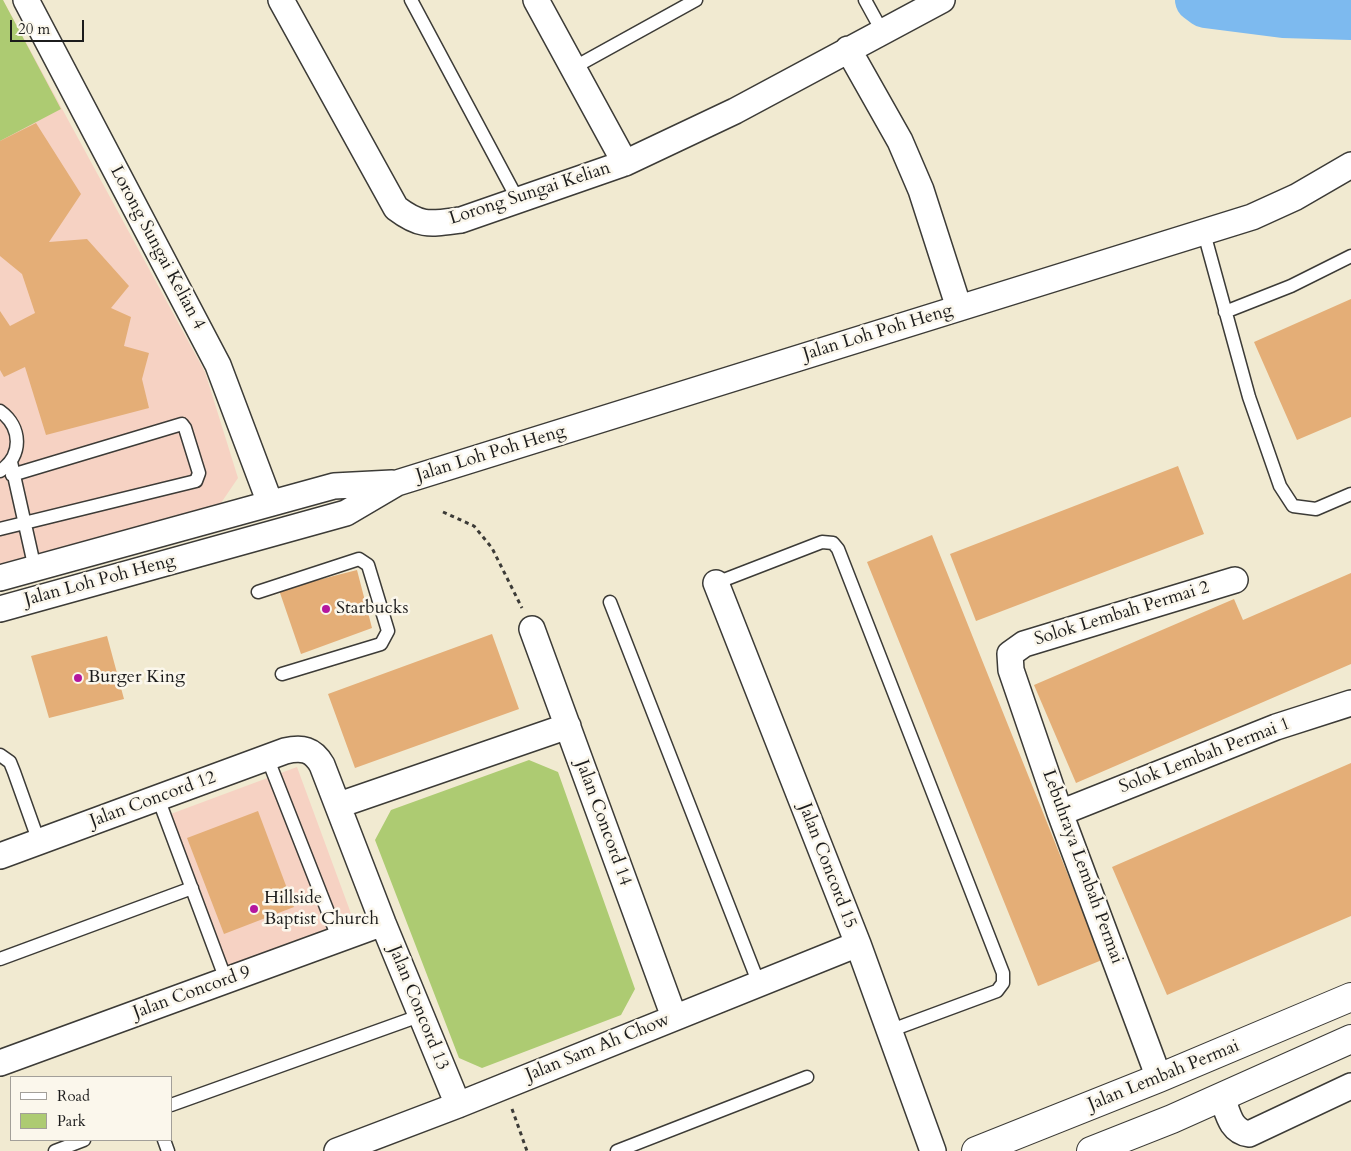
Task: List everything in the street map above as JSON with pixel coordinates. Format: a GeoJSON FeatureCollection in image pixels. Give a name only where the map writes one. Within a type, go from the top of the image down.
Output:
{"type":"FeatureCollection","features":[{"type":"Feature","properties":{"kind":"main road","name":"Jalan Lembah Permai"},"geometry":{"type":"LineString","coordinates":[[976,1151],[1344,1002]]}},
{"type":"Feature","properties":{"kind":"main road"},"geometry":{"type":"LineString","coordinates":[[1091,1151],[1222,1097],[1351,1039]]}},
{"type":"Feature","properties":{"kind":"street","name":"Lorong Sungai Kelian 4"},"geometry":{"type":"LineString","coordinates":[[26,0],[218,365],[270,504]]}},
{"type":"Feature","properties":{"kind":"street","name":"Lorong Sungai Kelian"},"geometry":{"type":"LineString","coordinates":[[281,0],[396,208],[414,222],[436,224],[461,220],[625,163],[734,111],[942,0]]}},
{"type":"Feature","properties":{"kind":"street"},"geometry":{"type":"LineString","coordinates":[[536,0],[625,163]]}},
{"type":"Feature","properties":{"kind":"street"},"geometry":{"type":"LineString","coordinates":[[848,49],[900,141],[921,190],[959,308]]}},
{"type":"Feature","properties":{"kind":"street","name":"Jalan Loh Poh Heng"},"geometry":{"type":"LineString","coordinates":[[0,609],[346,513],[397,483],[1204,233],[1260,213],[1296,197],[1351,165]]}},
{"type":"Feature","properties":{"kind":"street","name":"Jalan Loh Poh Heng"},"geometry":{"type":"LineString","coordinates":[[0,578],[334,486],[397,483]]}},
{"type":"Feature","properties":{"kind":"street","name":"Solok Lembah Permai 2"},"geometry":{"type":"LineString","coordinates":[[1010,654],[1024,644],[1236,580]]}},
{"type":"Feature","properties":{"kind":"street","name":"Jalan Concord 15"},"geometry":{"type":"LineString","coordinates":[[716,583],[858,944],[933,1151]]}},
{"type":"Feature","properties":{"kind":"street","name":"Jalan Concord 14"},"geometry":{"type":"LineString","coordinates":[[532,629],[674,1017]]}},
{"type":"Feature","properties":{"kind":"street","name":"Lebuhraya Lembah Permai"},"geometry":{"type":"LineString","coordinates":[[1010,654],[1011,670],[1060,813],[1159,1078]]}},
{"type":"Feature","properties":{"kind":"street","name":"Solok Lembah Permai 1"},"geometry":{"type":"LineString","coordinates":[[1060,813],[1249,738],[1351,703]]}},
{"type":"Feature","properties":{"kind":"street"},"geometry":{"type":"LineString","coordinates":[[339,805],[568,726]]}},
{"type":"Feature","properties":{"kind":"street","name":"Jalan Concord 13"},"geometry":{"type":"LineString","coordinates":[[306,749],[316,755],[322,765],[383,923],[458,1105]]}},
{"type":"Feature","properties":{"kind":"street","name":"Jalan Concord 12"},"geometry":{"type":"LineString","coordinates":[[0,856],[267,757],[291,750],[306,749]]}},
{"type":"Feature","properties":{"kind":"street","name":"Jalan Concord 9"},"geometry":{"type":"LineString","coordinates":[[0,1063],[383,923]]}},
{"type":"Feature","properties":{"kind":"street","name":"Jalan Sam Ah Chow"},"geometry":{"type":"LineString","coordinates":[[337,1151],[458,1105],[858,944]]}},
{"type":"Feature","properties":{"kind":"street"},"geometry":{"type":"LineString","coordinates":[[1222,1097],[1232,1125],[1240,1132],[1249,1134],[1351,1086]]}},
{"type":"Feature","properties":{"kind":"lane"},"geometry":{"type":"LineString","coordinates":[[412,0],[518,200]]}},
{"type":"Feature","properties":{"kind":"lane"},"geometry":{"type":"LineString","coordinates":[[573,68],[696,0]]}},
{"type":"Feature","properties":{"kind":"lane"},"geometry":{"type":"LineString","coordinates":[[865,0],[882,31]]}},
{"type":"Feature","properties":{"kind":"lane"},"geometry":{"type":"LineString","coordinates":[[1204,233],[1249,397],[1280,486],[1293,506],[1316,509],[1351,494]]}},
{"type":"Feature","properties":{"kind":"lane"},"geometry":{"type":"LineString","coordinates":[[1225,312],[1290,286],[1351,256]]}},
{"type":"Feature","properties":{"kind":"lane"},"geometry":{"type":"LineString","coordinates":[[0,411],[8,417],[15,427],[18,439],[16,451],[8,469],[35,569]]}},
{"type":"Feature","properties":{"kind":"lane"},"geometry":{"type":"LineString","coordinates":[[0,529],[196,481],[199,473],[185,428],[182,424],[8,469]]}},
{"type":"Feature","properties":{"kind":"lane"},"geometry":{"type":"LineString","coordinates":[[716,583],[822,542],[833,543],[838,549],[1003,973],[1003,984],[997,991],[889,1031]]}},
{"type":"Feature","properties":{"kind":"lane"},"geometry":{"type":"LineString","coordinates":[[258,592],[359,559],[368,565],[388,631],[381,644],[282,674]]}},
{"type":"Feature","properties":{"kind":"lane"},"geometry":{"type":"LineString","coordinates":[[610,602],[759,984]]}},
{"type":"Feature","properties":{"kind":"lane"},"geometry":{"type":"LineString","coordinates":[[0,755],[10,762],[39,842]]}},
{"type":"Feature","properties":{"kind":"lane"},"geometry":{"type":"LineString","coordinates":[[267,757],[338,940]]}},
{"type":"Feature","properties":{"kind":"lane"},"geometry":{"type":"LineString","coordinates":[[158,798],[226,980]]}},
{"type":"Feature","properties":{"kind":"lane"},"geometry":{"type":"LineString","coordinates":[[0,959],[192,888]]}},
{"type":"Feature","properties":{"kind":"lane"},"geometry":{"type":"LineString","coordinates":[[172,1105],[422,1015]]}},
{"type":"Feature","properties":{"kind":"lane"},"geometry":{"type":"LineString","coordinates":[[617,1151],[807,1077]]}},
{"type":"Feature","properties":{"kind":"lane"},"geometry":{"type":"LineString","coordinates":[[56,1151],[81,1141]]}},
{"type":"Feature","properties":{"kind":"path"},"geometry":{"type":"LineString","coordinates":[[443,512],[474,526],[492,548],[532,629]]}},
{"type":"Feature","properties":{"kind":"path"},"geometry":{"type":"LineString","coordinates":[[503,1087],[527,1151]]}},
{"type":"Feature","properties":{"kind":"shaded area"},"geometry":{"type":"Polygon","coordinates":[[[0,0],[3,0],[205,372],[238,478],[221,503],[0,564],[0,0]]]}},
{"type":"Feature","properties":{"kind":"shaded area"},"geometry":{"type":"Polygon","coordinates":[[[297,767],[353,919],[216,970],[160,818],[297,767]]]}},
{"type":"Feature","properties":{"kind":"green space"},"geometry":{"type":"Polygon","coordinates":[[[0,0],[3,0],[61,109],[0,141],[0,0]]]}},
{"type":"Feature","properties":{"kind":"green space"},"geometry":{"type":"Polygon","coordinates":[[[529,760],[558,772],[635,989],[621,1015],[482,1068],[459,1058],[375,840],[391,810],[529,760]]]}},
{"type":"Feature","properties":{"kind":"building"},"geometry":{"type":"Polygon","coordinates":[[[36,123],[81,194],[49,242],[87,239],[129,286],[111,308],[131,317],[124,346],[149,353],[142,379],[149,408],[46,435],[25,367],[4,377],[0,370],[0,311],[10,326],[35,313],[22,274],[0,256],[0,141],[36,123]]]}},
{"type":"Feature","properties":{"kind":"building"},"geometry":{"type":"Polygon","coordinates":[[[1351,299],[1351,417],[1297,440],[1254,342],[1351,299]]]}},
{"type":"Feature","properties":{"kind":"building"},"geometry":{"type":"Polygon","coordinates":[[[1178,466],[1204,534],[976,621],[950,554],[1178,466]]]}},
{"type":"Feature","properties":{"kind":"building"},"geometry":{"type":"Polygon","coordinates":[[[932,535],[1102,960],[1038,986],[867,562],[932,535]]]}},
{"type":"Feature","properties":{"kind":"building","name":"Starbucks"},"geometry":{"type":"Polygon","coordinates":[[[357,570],[372,628],[301,654],[279,590],[357,570]]]}},
{"type":"Feature","properties":{"kind":"building"},"geometry":{"type":"Polygon","coordinates":[[[1351,573],[1351,664],[1076,783],[1034,685],[1234,599],[1243,620],[1351,573]]]}},
{"type":"Feature","properties":{"kind":"building"},"geometry":{"type":"Polygon","coordinates":[[[492,634],[519,709],[355,768],[328,694],[492,634]]]}},
{"type":"Feature","properties":{"kind":"building","name":"Burger King"},"geometry":{"type":"Polygon","coordinates":[[[107,636],[124,699],[49,718],[31,656],[107,636]]]}},
{"type":"Feature","properties":{"kind":"building"},"geometry":{"type":"Polygon","coordinates":[[[1351,763],[1351,916],[1167,995],[1112,867],[1351,763]]]}},
{"type":"Feature","properties":{"kind":"building"},"geometry":{"type":"Polygon","coordinates":[[[258,811],[294,907],[224,934],[187,838],[258,811]]]}},
{"type":"Feature","properties":{"kind":"waterway"},"geometry":{"type":"LineString","coordinates":[[1197,0],[1205,6],[1283,16],[1351,18]]}},
{"type":"Feature","properties":{"kind":"place","name":"Starbucks"},"geometry":{"type":"Point","coordinates":[326,609]}},
{"type":"Feature","properties":{"kind":"place","name":"Burger King"},"geometry":{"type":"Point","coordinates":[78,678]}},
{"type":"Feature","properties":{"kind":"place","name":"Hillside Baptist Church"},"geometry":{"type":"Point","coordinates":[254,909]}}]}
